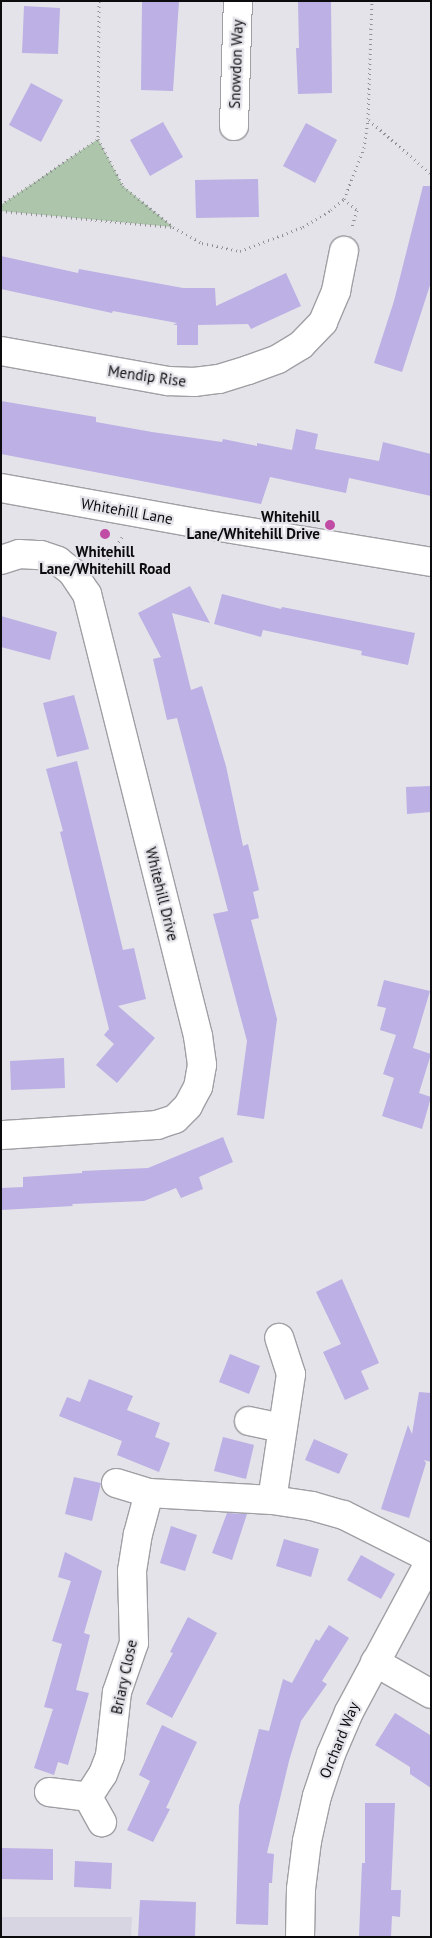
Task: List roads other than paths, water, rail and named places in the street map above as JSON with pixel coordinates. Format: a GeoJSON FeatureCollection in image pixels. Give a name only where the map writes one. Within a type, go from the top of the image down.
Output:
{"type":"FeatureCollection","features":[{"type":"Feature","properties":{"kind":"street","name":"Snowdon Way"},"geometry":{"type":"LineString","coordinates":[[234,126],[238,1]]}},
{"type":"Feature","properties":{"kind":"street","name":"Mendip Rise"},"geometry":{"type":"LineString","coordinates":[[1,351],[168,381],[194,382],[219,379],[278,359],[301,345],[323,322],[336,291],[344,251]]}},
{"type":"Feature","properties":{"kind":"street","name":"Whitehill Lane"},"geometry":{"type":"LineString","coordinates":[[1,488],[142,514],[431,562]]}},
{"type":"Feature","properties":{"kind":"street","name":"Whitehill Drive"},"geometry":{"type":"LineString","coordinates":[[1,560],[18,554],[41,555],[58,561],[72,572],[87,594],[198,1036],[202,1065],[195,1093],[188,1106],[175,1119],[157,1125],[1,1135]]}},
{"type":"Feature","properties":{"kind":"street"},"geometry":{"type":"LineString","coordinates":[[272,1500],[291,1374],[279,1338]]}},
{"type":"Feature","properties":{"kind":"street"},"geometry":{"type":"LineString","coordinates":[[249,1422],[282,1428]]}},
{"type":"Feature","properties":{"kind":"street"},"geometry":{"type":"LineString","coordinates":[[116,1483],[149,1493],[272,1500],[312,1506],[344,1515],[431,1559]]}},
{"type":"Feature","properties":{"kind":"street","name":"Briary Close"},"geometry":{"type":"LineString","coordinates":[[88,1797],[103,1774],[110,1756],[117,1692],[134,1643],[132,1570],[149,1493]]}},
{"type":"Feature","properties":{"kind":"street","name":"Orchard Way"},"geometry":{"type":"LineString","coordinates":[[300,1937],[301,1889],[307,1841],[317,1796],[338,1737],[375,1662],[431,1559]]}},
{"type":"Feature","properties":{"kind":"street"},"geometry":{"type":"LineString","coordinates":[[375,1662],[431,1694]]}},
{"type":"Feature","properties":{"kind":"street"},"geometry":{"type":"LineString","coordinates":[[49,1792],[88,1797],[102,1822]]}},
{"type":"Feature","properties":{"kind":"place","name":"Whitehill Lane/Whitehill Drive"},"geometry":{"type":"Point","coordinates":[330,525]}},
{"type":"Feature","properties":{"kind":"place","name":"Whitehill Lane/Whitehill Road"},"geometry":{"type":"Point","coordinates":[105,534]}}]}
